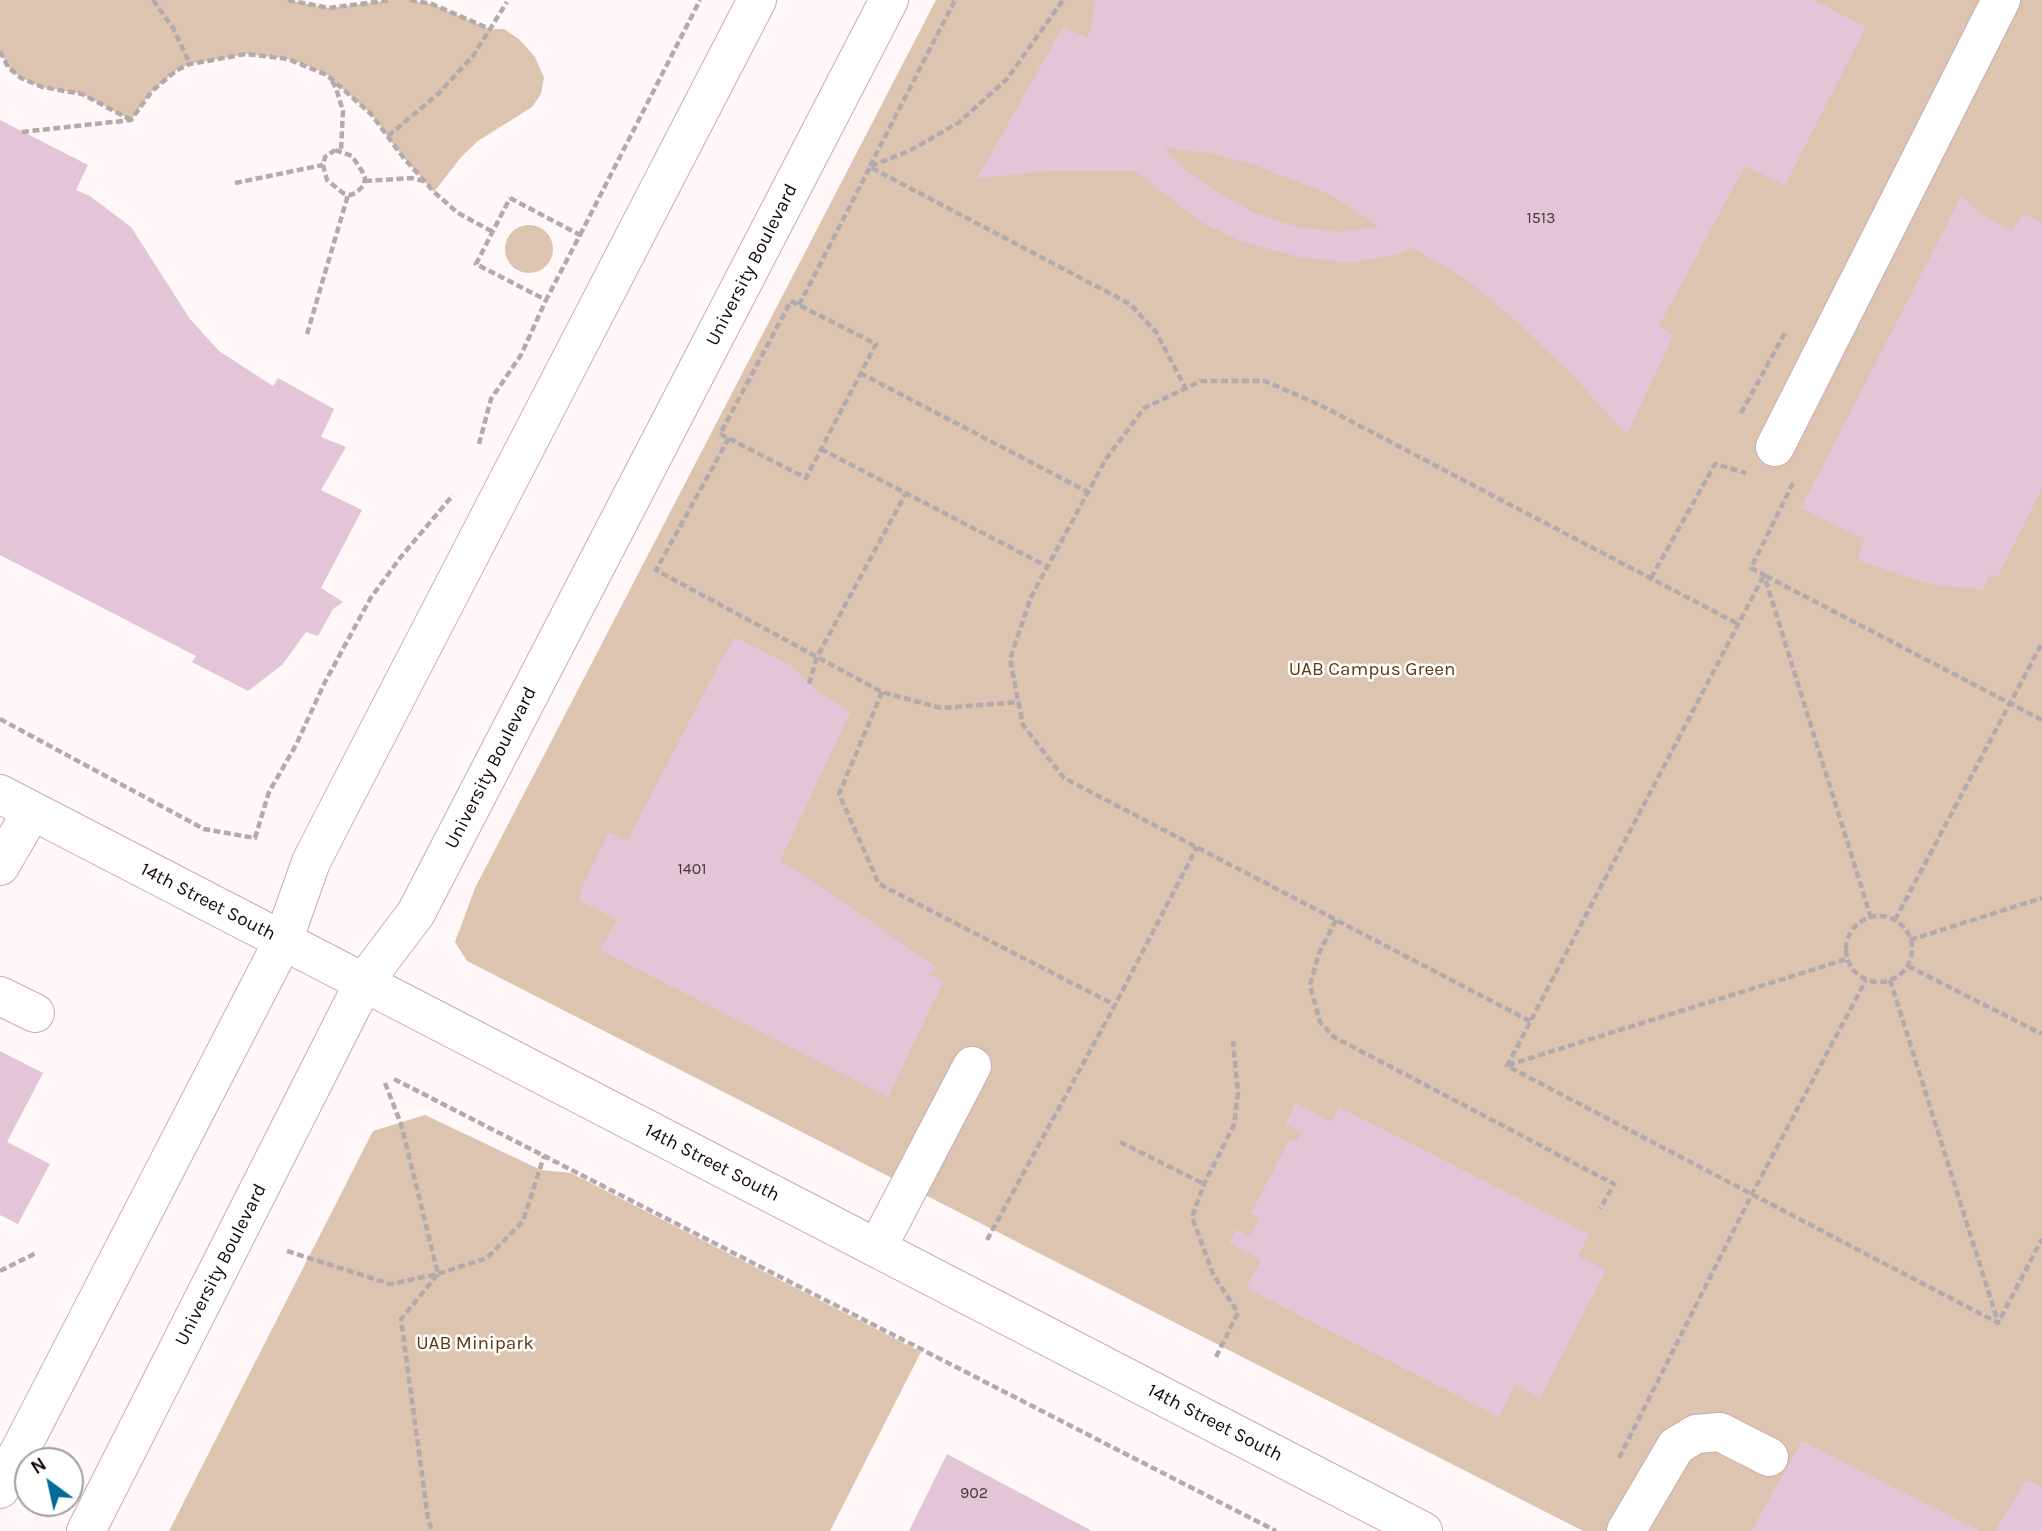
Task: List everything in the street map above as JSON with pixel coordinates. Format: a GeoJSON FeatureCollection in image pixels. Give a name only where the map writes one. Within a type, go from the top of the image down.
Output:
{"type":"FeatureCollection","features":[{"type":"Feature","properties":{"kind":"main road"},"geometry":{"type":"LineString","coordinates":[[0,1489],[283,941],[311,862],[757,0]]}},
{"type":"Feature","properties":{"kind":"main road","name":"University Boulevard"},"geometry":{"type":"LineString","coordinates":[[86,1531],[364,982],[416,913],[889,0]]}},
{"type":"Feature","properties":{"kind":"main road"},"geometry":{"type":"LineString","coordinates":[[1763,460],[2001,0]]}},
{"type":"Feature","properties":{"kind":"main road"},"geometry":{"type":"LineString","coordinates":[[0,866],[16,802]]}},
{"type":"Feature","properties":{"kind":"main road","name":"14th Street South"},"geometry":{"type":"LineString","coordinates":[[16,802],[1423,1531]]}},
{"type":"Feature","properties":{"kind":"main road"},"geometry":{"type":"LineString","coordinates":[[0,996],[35,1013]]}},
{"type":"Feature","properties":{"kind":"main road"},"geometry":{"type":"LineString","coordinates":[[877,1248],[972,1066]]}},
{"type":"Feature","properties":{"kind":"main road"},"geometry":{"type":"LineString","coordinates":[[1626,1531],[1676,1446],[1696,1434],[1720,1432],[1769,1457]]}},
{"type":"Feature","properties":{"kind":"path"},"geometry":{"type":"LineString","coordinates":[[153,0],[173,28],[190,64]]}},
{"type":"Feature","properties":{"kind":"path"},"geometry":{"type":"LineString","coordinates":[[288,0],[329,8],[391,0]]}},
{"type":"Feature","properties":{"kind":"path"},"geometry":{"type":"LineString","coordinates":[[410,0],[432,4],[490,29]]}},
{"type":"Feature","properties":{"kind":"path"},"geometry":{"type":"LineString","coordinates":[[474,455],[480,443],[491,399],[521,355],[546,300],[700,0]]}},
{"type":"Feature","properties":{"kind":"path"},"geometry":{"type":"LineString","coordinates":[[799,305],[955,0]]}},
{"type":"Feature","properties":{"kind":"path"},"geometry":{"type":"LineString","coordinates":[[870,167],[909,151],[958,123],[1007,79],[1063,0]]}},
{"type":"Feature","properties":{"kind":"path"},"geometry":{"type":"LineString","coordinates":[[388,136],[439,93],[473,56],[506,2]]}},
{"type":"Feature","properties":{"kind":"path"},"geometry":{"type":"LineString","coordinates":[[0,51],[8,67],[21,78],[41,88],[82,94],[131,120]]}},
{"type":"Feature","properties":{"kind":"path"},"geometry":{"type":"LineString","coordinates":[[22,132],[131,120],[152,91],[177,70],[190,64],[246,54],[288,59],[327,75],[371,114],[424,181],[458,213],[493,232]]}},
{"type":"Feature","properties":{"kind":"path"},"geometry":{"type":"LineString","coordinates":[[327,75],[336,88],[343,111],[341,150]]}},
{"type":"Feature","properties":{"kind":"path"},"geometry":{"type":"LineString","coordinates":[[341,150],[357,162],[365,181],[360,190],[348,195],[327,180],[323,165],[326,154],[341,150]]}},
{"type":"Feature","properties":{"kind":"path"},"geometry":{"type":"LineString","coordinates":[[235,183],[323,165]]}},
{"type":"Feature","properties":{"kind":"path"},"geometry":{"type":"LineString","coordinates":[[870,167],[1130,304],[1156,332],[1186,389]]}},
{"type":"Feature","properties":{"kind":"path"},"geometry":{"type":"LineString","coordinates":[[365,181],[412,178],[424,181]]}},
{"type":"Feature","properties":{"kind":"path"},"geometry":{"type":"LineString","coordinates":[[307,334],[348,195]]}},
{"type":"Feature","properties":{"kind":"path"},"geometry":{"type":"LineString","coordinates":[[546,300],[476,264],[510,198],[580,235]]}},
{"type":"Feature","properties":{"kind":"path"},"geometry":{"type":"LineString","coordinates":[[791,301],[876,344],[860,373],[806,478],[720,433],[791,301]]}},
{"type":"Feature","properties":{"kind":"path"},"geometry":{"type":"LineString","coordinates":[[1741,413],[1792,319]]}},
{"type":"Feature","properties":{"kind":"path"},"geometry":{"type":"LineString","coordinates":[[860,373],[1088,492]]}},
{"type":"Feature","properties":{"kind":"path"},"geometry":{"type":"LineString","coordinates":[[1530,1021],[1064,778],[1023,725],[1010,659],[1031,597],[1106,459],[1144,408],[1201,381],[1265,381],[1322,406],[1738,624]]}},
{"type":"Feature","properties":{"kind":"path"},"geometry":{"type":"LineString","coordinates":[[729,438],[656,570],[882,692],[941,708],[1019,702]]}},
{"type":"Feature","properties":{"kind":"path"},"geometry":{"type":"LineString","coordinates":[[821,449],[1048,567]]}},
{"type":"Feature","properties":{"kind":"path"},"geometry":{"type":"LineString","coordinates":[[1651,578],[1715,464],[1763,460]]}},
{"type":"Feature","properties":{"kind":"path"},"geometry":{"type":"LineString","coordinates":[[0,719],[204,829],[255,838],[269,792],[296,745],[324,684],[370,599],[425,527],[457,491]]}},
{"type":"Feature","properties":{"kind":"path"},"geometry":{"type":"LineString","coordinates":[[809,684],[817,657],[906,493]]}},
{"type":"Feature","properties":{"kind":"path"},"geometry":{"type":"LineString","coordinates":[[1507,1066],[1764,575]]}},
{"type":"Feature","properties":{"kind":"path"},"geometry":{"type":"LineString","coordinates":[[1764,575],[2042,720]]}},
{"type":"Feature","properties":{"kind":"path"},"geometry":{"type":"LineString","coordinates":[[1764,575],[1871,918]]}},
{"type":"Feature","properties":{"kind":"path"},"geometry":{"type":"LineString","coordinates":[[1895,920],[2042,643]]}},
{"type":"Feature","properties":{"kind":"path"},"geometry":{"type":"LineString","coordinates":[[882,692],[839,794],[879,884],[1115,1005]]}},
{"type":"Feature","properties":{"kind":"path"},"geometry":{"type":"LineString","coordinates":[[988,1240],[1197,847]]}},
{"type":"Feature","properties":{"kind":"path"},"geometry":{"type":"LineString","coordinates":[[1910,940],[2042,898]]}},
{"type":"Feature","properties":{"kind":"path"},"geometry":{"type":"LineString","coordinates":[[1885,916],[1895,920],[1903,926],[1910,940],[1912,956],[1908,965],[1902,973],[1890,980],[1866,980],[1857,975],[1847,959],[1849,935],[1855,926],[1871,918],[1885,916]]}},
{"type":"Feature","properties":{"kind":"path"},"geometry":{"type":"LineString","coordinates":[[1336,920],[1319,953],[1310,985],[1320,1022],[1334,1037],[1614,1184],[1600,1209]]}},
{"type":"Feature","properties":{"kind":"path"},"geometry":{"type":"LineString","coordinates":[[1507,1066],[1847,959]]}},
{"type":"Feature","properties":{"kind":"path"},"geometry":{"type":"LineString","coordinates":[[1908,965],[2042,1034]]}},
{"type":"Feature","properties":{"kind":"path"},"geometry":{"type":"LineString","coordinates":[[1614,1469],[1752,1194],[1866,980]]}},
{"type":"Feature","properties":{"kind":"path"},"geometry":{"type":"LineString","coordinates":[[1890,980],[1998,1323]]}},
{"type":"Feature","properties":{"kind":"path"},"geometry":{"type":"LineString","coordinates":[[1216,1357],[1238,1313],[1213,1274],[1192,1217],[1234,1125],[1238,1093],[1233,1041]]}},
{"type":"Feature","properties":{"kind":"path"},"geometry":{"type":"LineString","coordinates":[[1507,1066],[1998,1323]]}},
{"type":"Feature","properties":{"kind":"path"},"geometry":{"type":"LineString","coordinates":[[394,1079],[1276,1531]]}},
{"type":"Feature","properties":{"kind":"path"},"geometry":{"type":"LineString","coordinates":[[385,1083],[401,1124],[438,1273]]}},
{"type":"Feature","properties":{"kind":"path"},"geometry":{"type":"LineString","coordinates":[[1120,1142],[1205,1184]]}},
{"type":"Feature","properties":{"kind":"path"},"geometry":{"type":"LineString","coordinates":[[288,1251],[390,1284],[487,1258],[523,1221],[544,1156]]}},
{"type":"Feature","properties":{"kind":"path"},"geometry":{"type":"LineString","coordinates":[[1998,1323],[2042,1239]]}},
{"type":"Feature","properties":{"kind":"path"},"geometry":{"type":"LineString","coordinates":[[0,1271],[36,1253]]}},
{"type":"Feature","properties":{"kind":"path"},"geometry":{"type":"LineString","coordinates":[[432,1531],[428,1519],[401,1319],[438,1273]]}},
{"type":"Feature","properties":{"kind":"green space"},"geometry":{"type":"Polygon","coordinates":[[[0,0],[288,0],[329,8],[410,0],[432,4],[490,29],[504,29],[519,39],[535,57],[544,78],[541,94],[532,107],[478,141],[462,156],[434,192],[403,157],[371,114],[327,75],[308,66],[288,59],[246,54],[190,64],[177,70],[152,91],[131,120],[82,94],[42,87],[21,78],[8,67],[0,51],[0,0]]]}},
{"type":"Feature","properties":{"kind":"green space","name":"UAB Campus Green"},"geometry":{"type":"Polygon","coordinates":[[[936,0],[2042,0],[2042,1531],[1583,1531],[467,961],[455,942],[475,888],[936,0]]]}},
{"type":"Feature","properties":{"kind":"green space"},"geometry":{"type":"Polygon","coordinates":[[[529,225],[546,232],[553,249],[546,266],[529,273],[512,266],[505,249],[512,232],[529,225]]]}},
{"type":"Feature","properties":{"kind":"green space","name":"UAB Minipark"},"geometry":{"type":"Polygon","coordinates":[[[425,1115],[541,1170],[571,1173],[921,1352],[830,1531],[169,1531],[373,1131],[425,1115]]]}},
{"type":"Feature","properties":{"kind":"building"},"geometry":{"type":"Polygon","coordinates":[[[1096,0],[1814,0],[1866,27],[1785,185],[1745,166],[1659,326],[1673,336],[1627,435],[1573,376],[1517,322],[1466,279],[1413,248],[1394,255],[1349,263],[1299,257],[1242,242],[1201,222],[1135,171],[1050,171],[977,178],[1063,27],[1088,38],[1096,0]],[[1164,148],[1183,168],[1218,193],[1255,213],[1297,227],[1342,232],[1379,226],[1331,195],[1252,164],[1210,153],[1164,148]]]}},
{"type":"Feature","properties":{"kind":"building"},"geometry":{"type":"Polygon","coordinates":[[[0,120],[88,165],[76,190],[90,196],[131,227],[190,319],[219,351],[273,386],[278,378],[334,409],[321,437],[346,447],[321,490],[362,510],[321,588],[343,602],[333,609],[318,636],[306,632],[282,665],[248,691],[192,662],[196,656],[0,555],[0,120]]]}},
{"type":"Feature","properties":{"kind":"building"},"geometry":{"type":"Polygon","coordinates":[[[1962,195],[1979,213],[2012,231],[2023,213],[2042,223],[2042,489],[1998,576],[1989,575],[1982,590],[1938,585],[1858,560],[1864,539],[1801,508],[1962,195]]]}},
{"type":"Feature","properties":{"kind":"building"},"geometry":{"type":"Polygon","coordinates":[[[735,637],[790,665],[818,692],[851,711],[780,861],[806,876],[937,968],[929,975],[944,981],[888,1097],[600,950],[617,920],[579,900],[583,885],[609,832],[627,841],[735,637]]]}},
{"type":"Feature","properties":{"kind":"building"},"geometry":{"type":"Polygon","coordinates":[[[0,1051],[43,1073],[7,1142],[50,1164],[18,1224],[0,1215],[0,1051]]]}},
{"type":"Feature","properties":{"kind":"building"},"geometry":{"type":"Polygon","coordinates":[[[1296,1103],[1332,1122],[1339,1107],[1589,1234],[1578,1256],[1606,1270],[1540,1398],[1515,1385],[1499,1417],[1246,1288],[1261,1260],[1229,1243],[1236,1229],[1250,1236],[1259,1217],[1251,1213],[1290,1139],[1297,1141],[1301,1132],[1285,1124],[1296,1103]]]}},
{"type":"Feature","properties":{"kind":"building"},"geometry":{"type":"Polygon","coordinates":[[[1802,1441],[1980,1531],[1751,1531],[1802,1441]]]}},
{"type":"Feature","properties":{"kind":"building"},"geometry":{"type":"Polygon","coordinates":[[[947,1454],[1092,1531],[909,1531],[947,1454]]]}},
{"type":"Feature","properties":{"kind":"building"},"geometry":{"type":"Polygon","coordinates":[[[2026,1480],[2042,1487],[2042,1531],[1995,1531],[2026,1480]]]}}]}
